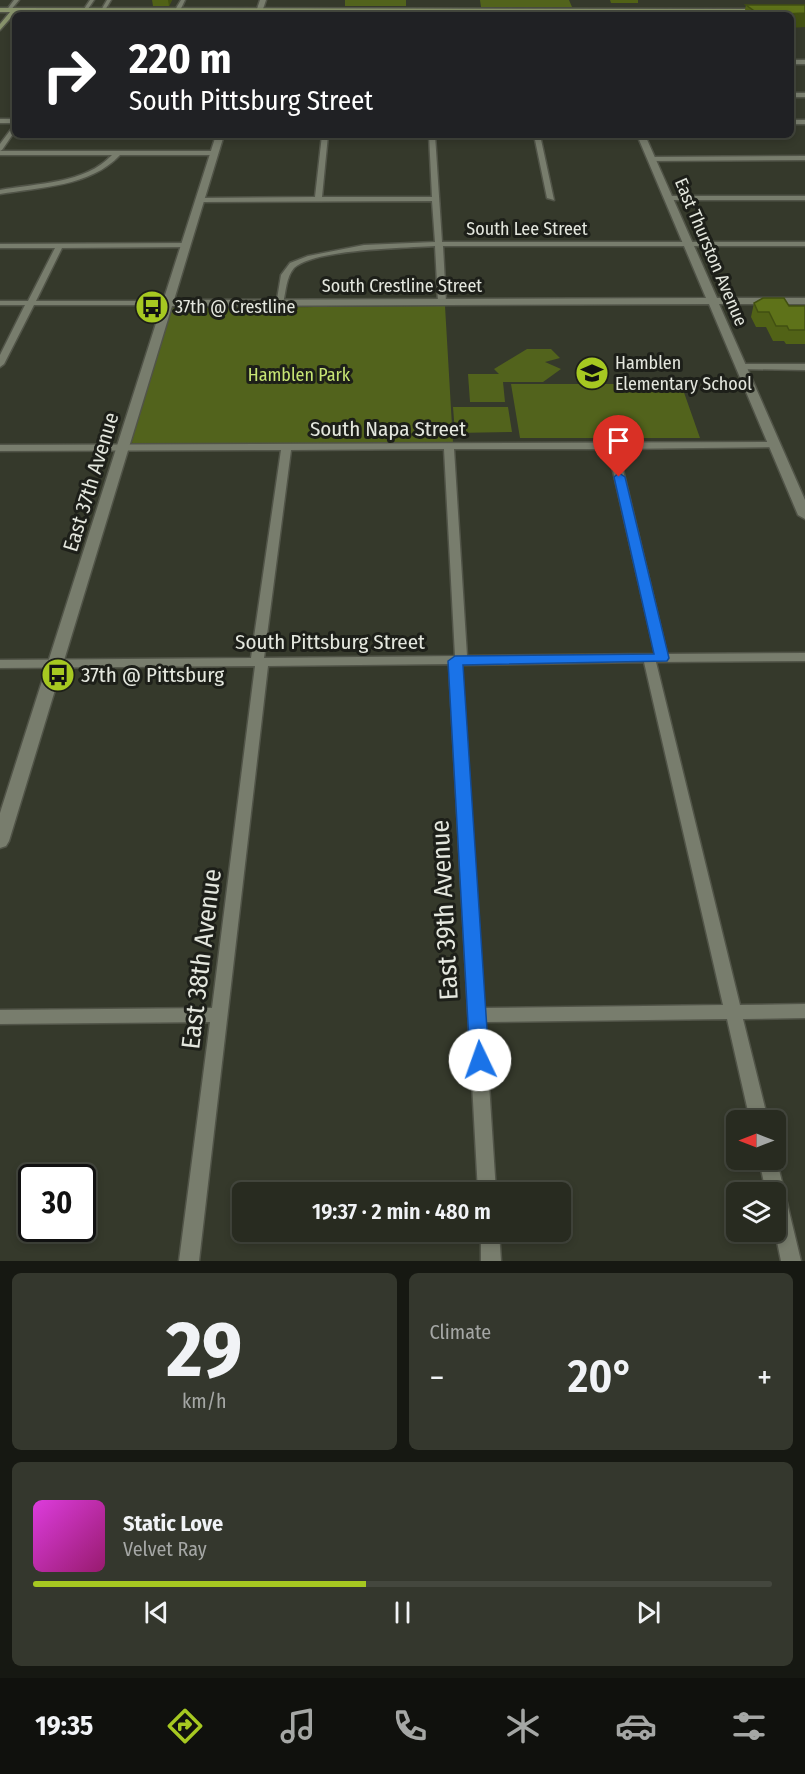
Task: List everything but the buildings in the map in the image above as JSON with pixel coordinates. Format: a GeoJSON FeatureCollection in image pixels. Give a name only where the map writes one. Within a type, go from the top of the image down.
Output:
{"type":"FeatureCollection","features":[{"type":"Feature","properties":{"kind":"main road"},"geometry":{"type":"LineString","coordinates":[[661,12],[805,10]]}},
{"type":"Feature","properties":{"kind":"main road"},"geometry":{"type":"LineString","coordinates":[[0,28],[7,11]]}},
{"type":"Feature","properties":{"kind":"main road"},"geometry":{"type":"LineString","coordinates":[[0,19],[7,11],[96,12]]}},
{"type":"Feature","properties":{"kind":"street"},"geometry":{"type":"LineString","coordinates":[[7,11],[17,0]]}},
{"type":"Feature","properties":{"kind":"street"},"geometry":{"type":"LineString","coordinates":[[84,11],[92,0]]}},
{"type":"Feature","properties":{"kind":"street"},"geometry":{"type":"LineString","coordinates":[[96,12],[109,0]]}},
{"type":"Feature","properties":{"kind":"street"},"geometry":{"type":"LineString","coordinates":[[12,131],[0,151],[117,154],[215,153]]}},
{"type":"Feature","properties":{"kind":"street","name":"East 37th Avenue"},"geometry":{"type":"LineString","coordinates":[[0,841],[219,138]]}},
{"type":"Feature","properties":{"kind":"street"},"geometry":{"type":"LineString","coordinates":[[318,199],[325,138]]}},
{"type":"Feature","properties":{"kind":"street"},"geometry":{"type":"LineString","coordinates":[[432,138],[442,302]]}},
{"type":"Feature","properties":{"kind":"street"},"geometry":{"type":"LineString","coordinates":[[538,138],[551,198]]}},
{"type":"Feature","properties":{"kind":"street","name":"East Thurston Avenue"},"geometry":{"type":"LineString","coordinates":[[642,138],[805,515]]}},
{"type":"Feature","properties":{"kind":"street"},"geometry":{"type":"LineString","coordinates":[[0,192],[88,174],[111,162],[117,154]]}},
{"type":"Feature","properties":{"kind":"street"},"geometry":{"type":"LineString","coordinates":[[651,159],[805,158]]}},
{"type":"Feature","properties":{"kind":"street"},"geometry":{"type":"LineString","coordinates":[[668,198],[805,198]]}},
{"type":"Feature","properties":{"kind":"street"},"geometry":{"type":"LineString","coordinates":[[200,200],[435,199]]}},
{"type":"Feature","properties":{"kind":"street","name":"South Lee Street"},"geometry":{"type":"LineString","coordinates":[[279,303],[285,275],[293,265],[364,247],[438,244],[805,244]]}},
{"type":"Feature","properties":{"kind":"street"},"geometry":{"type":"LineString","coordinates":[[0,364],[60,245]]}},
{"type":"Feature","properties":{"kind":"street"},"geometry":{"type":"LineString","coordinates":[[0,246],[186,245]]}},
{"type":"Feature","properties":{"kind":"street","name":"South Crestline Street"},"geometry":{"type":"LineString","coordinates":[[0,303],[805,301]]}},
{"type":"Feature","properties":{"kind":"street"},"geometry":{"type":"LineString","coordinates":[[742,367],[805,367]]}},
{"type":"Feature","properties":{"kind":"street","name":"South Napa Street"},"geometry":{"type":"LineString","coordinates":[[0,448],[775,445]]}},
{"type":"Feature","properties":{"kind":"street","name":"East 39th Avenue"},"geometry":{"type":"LineString","coordinates":[[449,446],[458,661],[486,1182]]}},
{"type":"Feature","properties":{"kind":"street"},"geometry":{"type":"LineString","coordinates":[[612,446],[655,658],[757,1110]]}},
{"type":"Feature","properties":{"kind":"street","name":"East 38th Avenue"},"geometry":{"type":"LineString","coordinates":[[189,1261],[286,447]]}},
{"type":"Feature","properties":{"kind":"street","name":"South Pittsburg Street"},"geometry":{"type":"LineString","coordinates":[[0,664],[805,657]]}},
{"type":"Feature","properties":{"kind":"street"},"geometry":{"type":"LineString","coordinates":[[477,1015],[805,1011]]}},
{"type":"Feature","properties":{"kind":"street"},"geometry":{"type":"LineString","coordinates":[[0,1017],[220,1015]]}},
{"type":"Feature","properties":{"kind":"street"},"geometry":{"type":"LineString","coordinates":[[786,1240],[791,1261]]}},
{"type":"Feature","properties":{"kind":"street"},"geometry":{"type":"LineString","coordinates":[[490,1242],[491,1261]]}},
{"type":"Feature","properties":{"kind":"green space"},"geometry":{"type":"Polygon","coordinates":[[[345,0],[406,0],[406,6],[345,6],[345,0]]]}},
{"type":"Feature","properties":{"kind":"green space"},"geometry":{"type":"Polygon","coordinates":[[[480,0],[569,0],[572,7],[481,7],[480,0]]]}},
{"type":"Feature","properties":{"kind":"green space","name":"Hamblen Park"},"geometry":{"type":"Polygon","coordinates":[[[445,306],[453,443],[138,445],[130,442],[170,310],[173,308],[445,306]]]}},
{"type":"Feature","properties":{"kind":"green space"},"geometry":{"type":"Polygon","coordinates":[[[527,349],[551,349],[560,358],[545,362],[561,369],[543,382],[503,382],[505,402],[470,402],[468,374],[499,374],[494,369],[527,349]]]}},
{"type":"Feature","properties":{"kind":"green space"},"geometry":{"type":"Polygon","coordinates":[[[511,384],[681,384],[700,438],[520,438],[511,384]]]}},
{"type":"Feature","properties":{"kind":"green space"},"geometry":{"type":"Polygon","coordinates":[[[453,407],[508,407],[512,432],[455,433],[453,407]]]}},
{"type":"Feature","properties":{"kind":"place","name":"37th @ Crestline"},"geometry":{"type":"Point","coordinates":[152,307]}},
{"type":"Feature","properties":{"kind":"place","name":"Hamblen Elementary School"},"geometry":{"type":"Point","coordinates":[592,373]}},
{"type":"Feature","properties":{"kind":"place","name":"37th @ Pittsburg"},"geometry":{"type":"Point","coordinates":[58,675]}},
{"type":"Feature","properties":{"kind":"route"},"geometry":{"type":"LineString","coordinates":[[480,1060],[455,661],[662,658],[619,477]]}}]}
